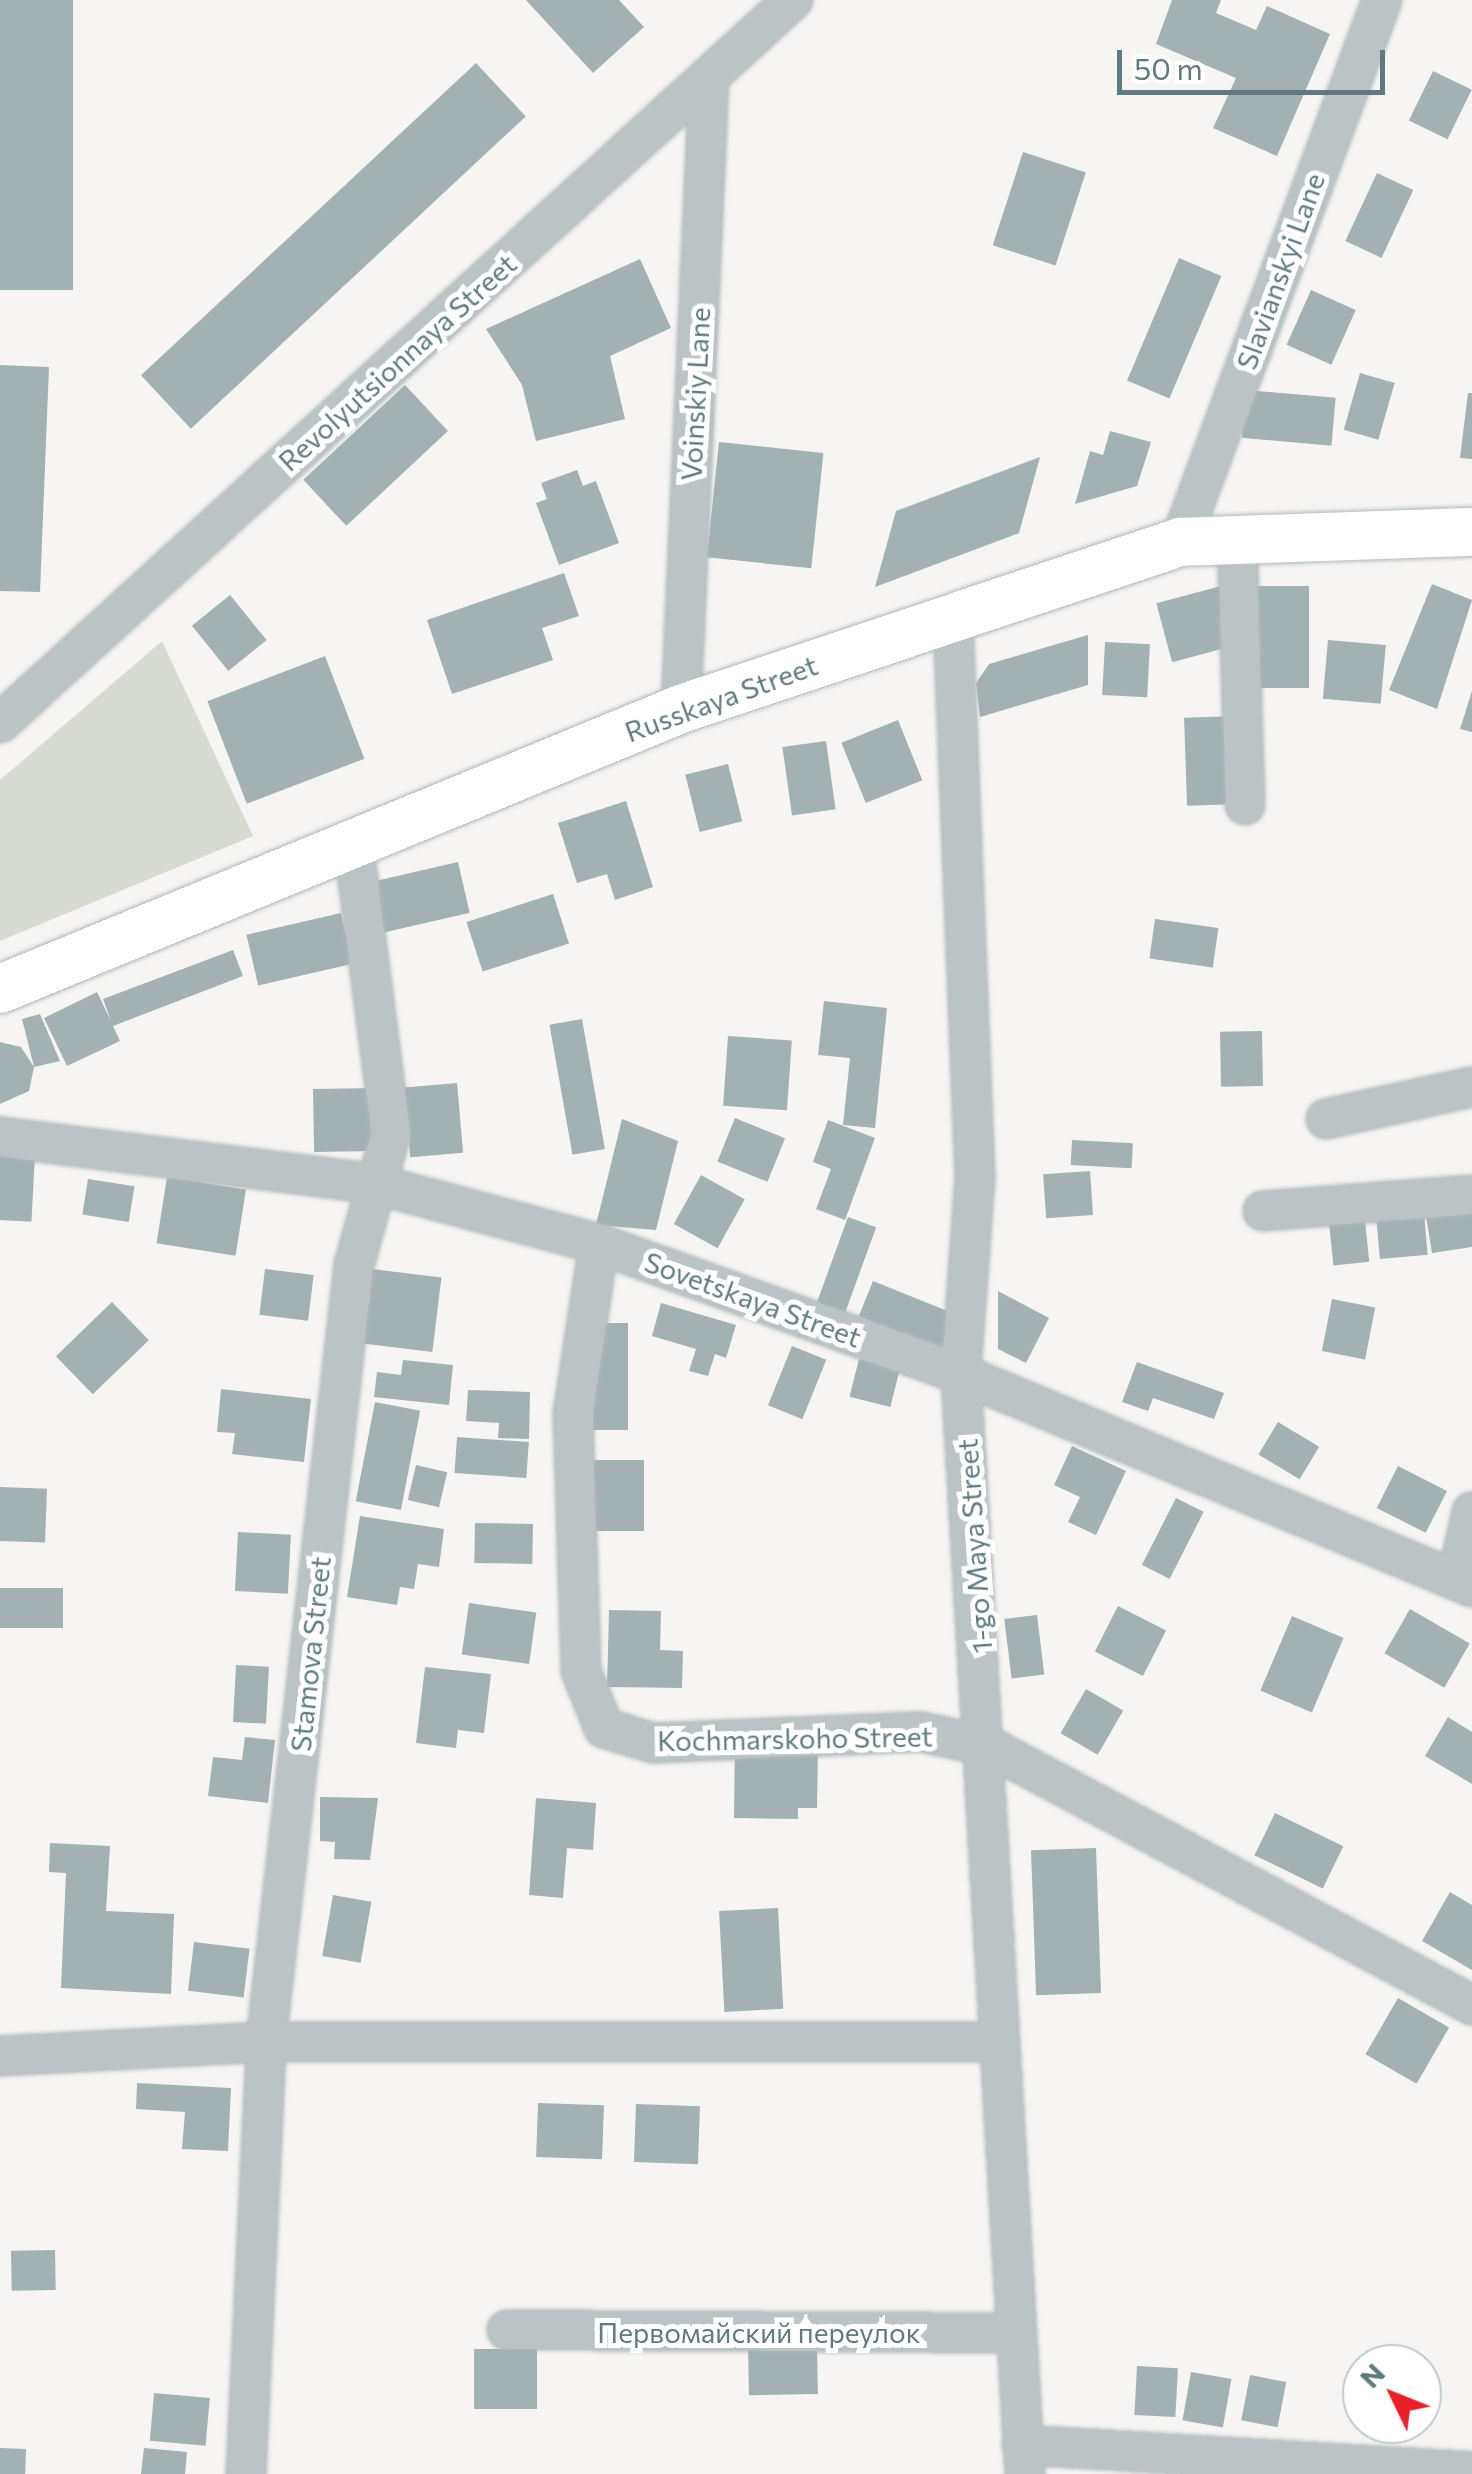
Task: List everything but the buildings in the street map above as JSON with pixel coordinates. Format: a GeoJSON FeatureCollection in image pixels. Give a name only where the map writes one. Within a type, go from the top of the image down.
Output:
{"type":"FeatureCollection","features":[{"type":"Feature","properties":{"kind":"main road","name":"Russkaya Street"},"geometry":{"type":"LineString","coordinates":[[0,990],[353,841],[682,709],[1180,542],[1237,535],[1472,532]]}},
{"type":"Feature","properties":{"kind":"street","name":"Revolyutsionnaya Street"},"geometry":{"type":"LineString","coordinates":[[0,723],[793,0]]}},
{"type":"Feature","properties":{"kind":"street","name":"Slavianskyi Lane"},"geometry":{"type":"LineString","coordinates":[[1180,542],[1382,0]]}},
{"type":"Feature","properties":{"kind":"street","name":"Voinskiy Lane"},"geometry":{"type":"LineString","coordinates":[[682,709],[709,79]]}},
{"type":"Feature","properties":{"kind":"street"},"geometry":{"type":"LineString","coordinates":[[1237,535],[1245,805]]}},
{"type":"Feature","properties":{"kind":"street","name":"1-go Maya Street"},"geometry":{"type":"LineString","coordinates":[[953,618],[975,1176],[961,1374],[988,1746],[994,2042],[1011,2334],[1024,2459]]}},
{"type":"Feature","properties":{"kind":"street","name":"Stamova Street"},"geometry":{"type":"LineString","coordinates":[[246,2474],[266,2042],[354,1265],[391,1133],[353,841]]}},
{"type":"Feature","properties":{"kind":"street"},"geometry":{"type":"LineString","coordinates":[[1326,1118],[1472,1087]]}},
{"type":"Feature","properties":{"kind":"street","name":"Sovetskaya Street"},"geometry":{"type":"LineString","coordinates":[[0,1137],[375,1184],[598,1244],[961,1374],[1464,1583]]}},
{"type":"Feature","properties":{"kind":"street"},"geometry":{"type":"LineString","coordinates":[[1263,1211],[1472,1195]]}},
{"type":"Feature","properties":{"kind":"street","name":"Kochmarskoho Street"},"geometry":{"type":"LineString","coordinates":[[598,1244],[573,1414],[581,1671],[604,1728],[653,1743],[921,1732],[988,1746],[1472,2006]]}},
{"type":"Feature","properties":{"kind":"street"},"geometry":{"type":"LineString","coordinates":[[1464,1583],[1472,1512]]}},
{"type":"Feature","properties":{"kind":"street"},"geometry":{"type":"LineString","coordinates":[[0,2056],[266,2042],[994,2042]]}},
{"type":"Feature","properties":{"kind":"street","name":"Первомайский переулок"},"geometry":{"type":"LineString","coordinates":[[506,2330],[1011,2334]]}},
{"type":"Feature","properties":{"kind":"street"},"geometry":{"type":"LineString","coordinates":[[1024,2459],[1472,2472]]}},
{"type":"Feature","properties":{"kind":"shaded area"},"geometry":{"type":"Polygon","coordinates":[[[162,641],[253,836],[0,941],[0,780],[162,641]]]}}]}
